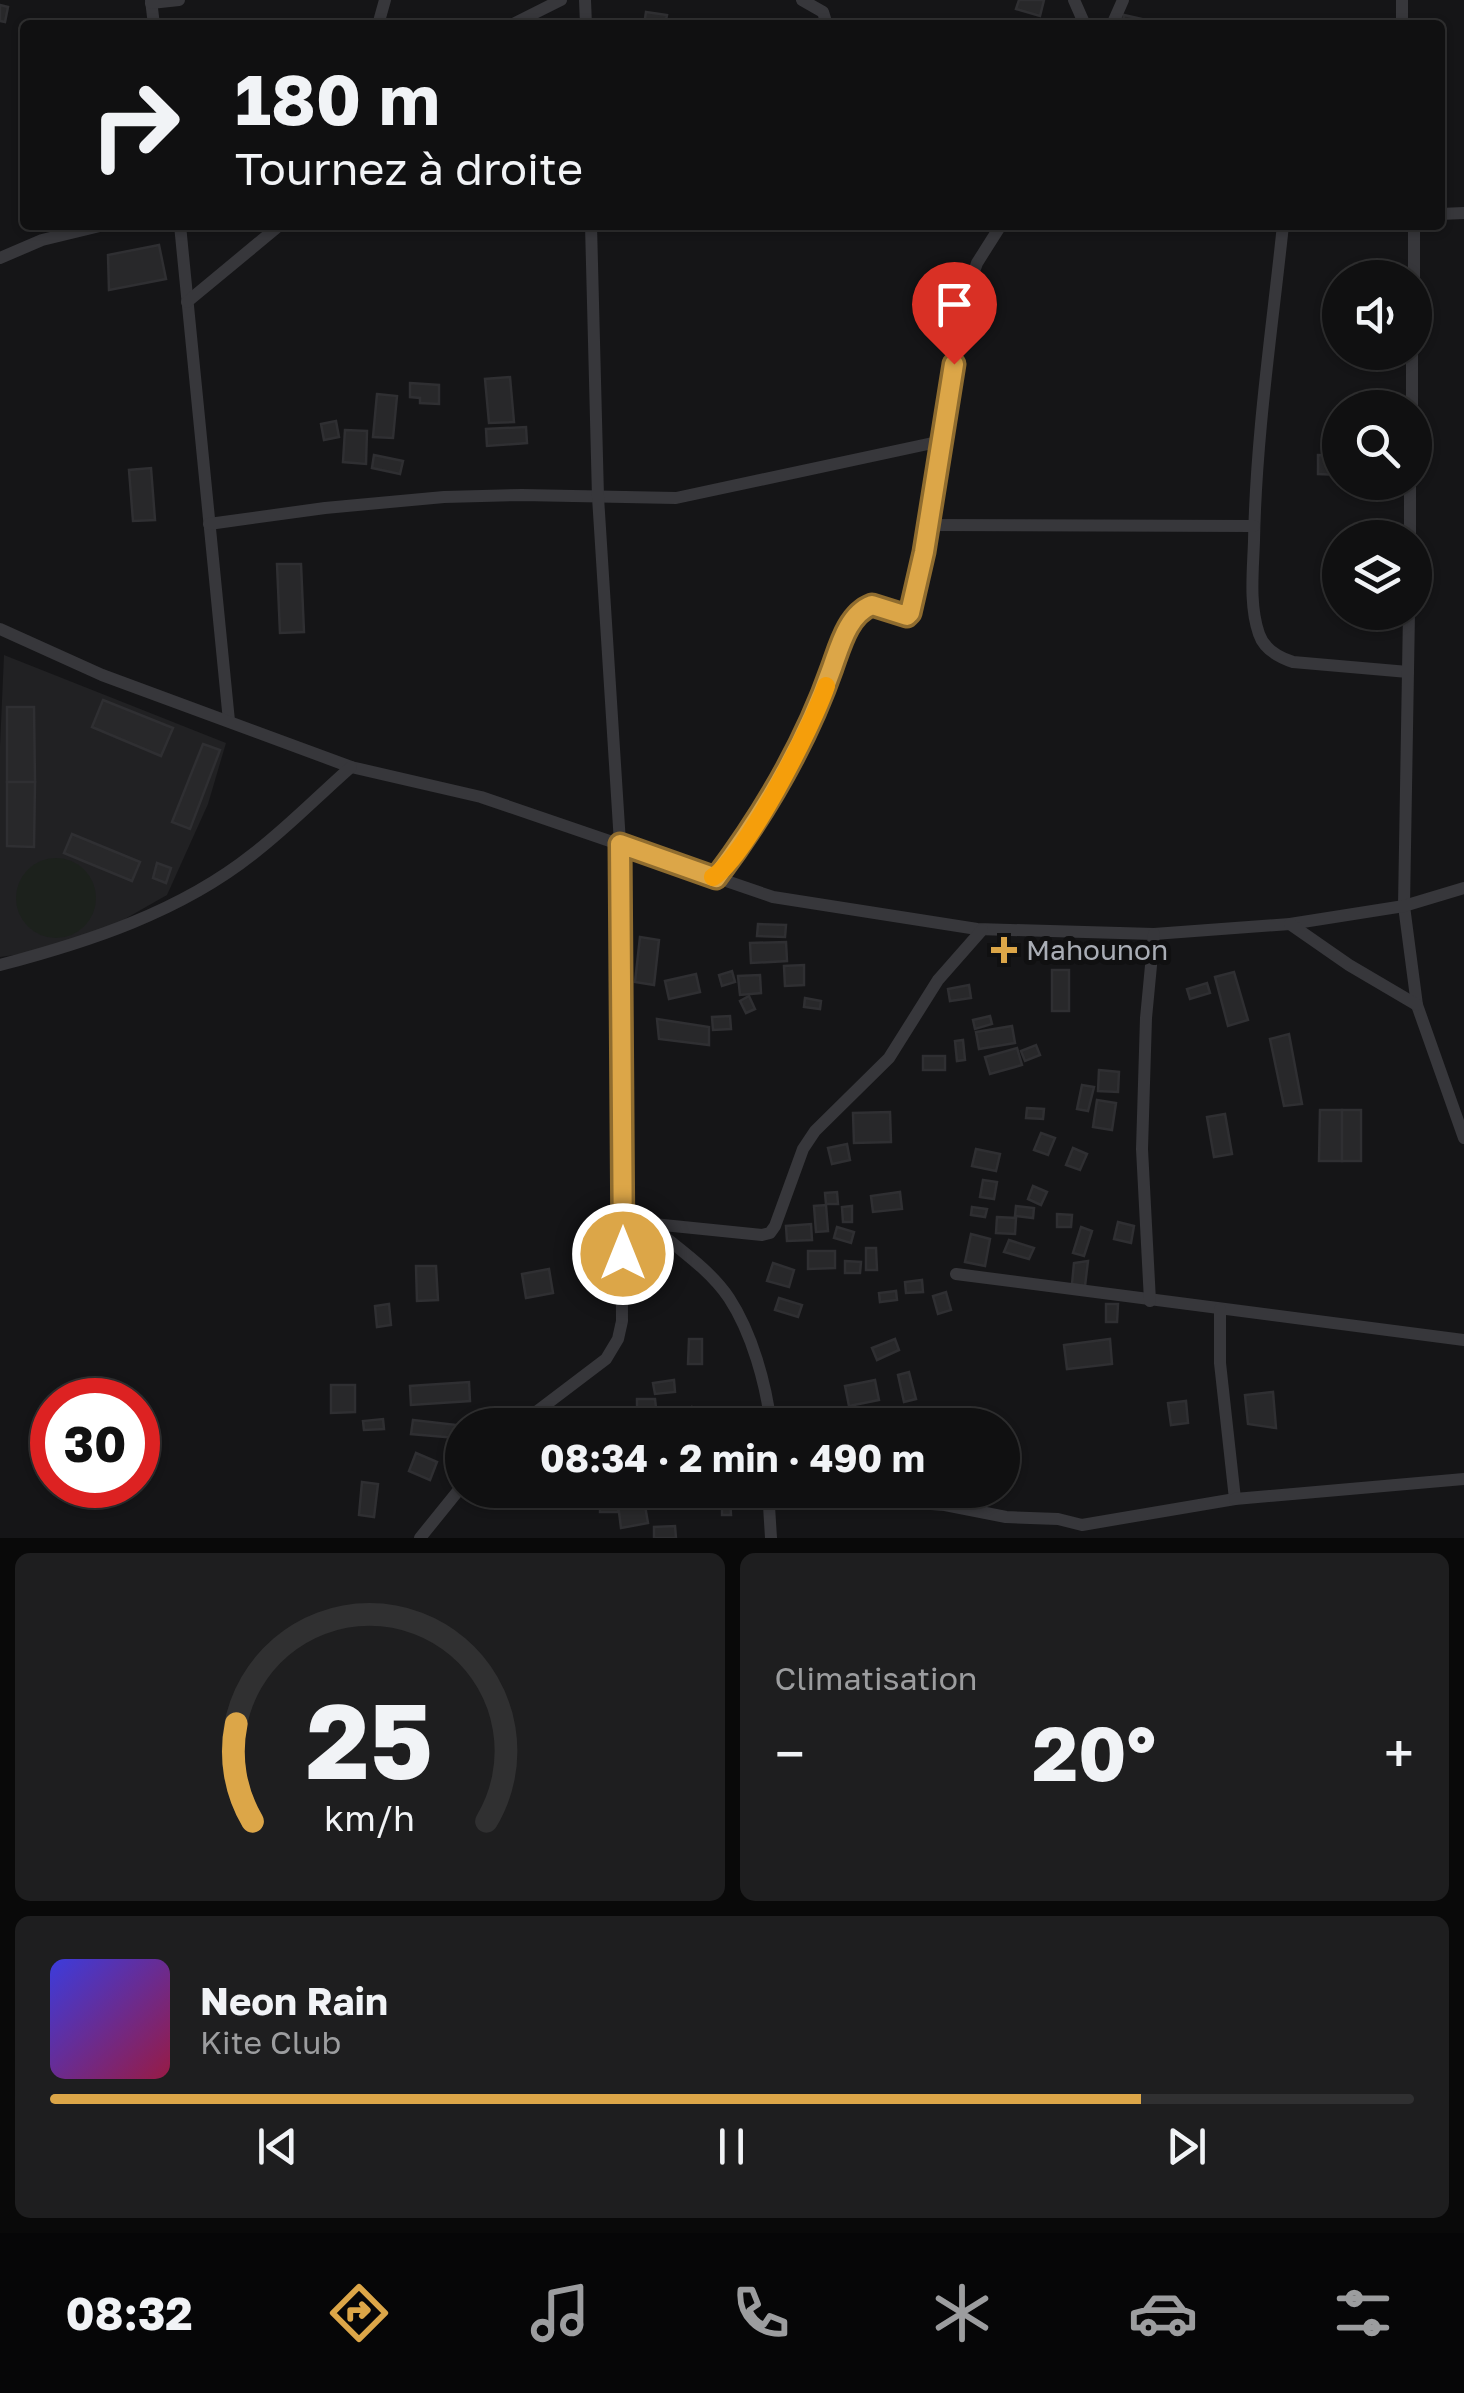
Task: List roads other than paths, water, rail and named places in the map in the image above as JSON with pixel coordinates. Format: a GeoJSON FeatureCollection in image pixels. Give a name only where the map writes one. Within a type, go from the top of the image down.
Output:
{"type":"FeatureCollection","features":[{"type":"Feature","properties":{"kind":"street"},"geometry":{"type":"LineString","coordinates":[[151,2],[179,0]]}},
{"type":"Feature","properties":{"kind":"street"},"geometry":{"type":"LineString","coordinates":[[521,20],[561,0]]}},
{"type":"Feature","properties":{"kind":"street"},"geometry":{"type":"LineString","coordinates":[[802,0],[826,12]]}},
{"type":"Feature","properties":{"kind":"street"},"geometry":{"type":"LineString","coordinates":[[0,258],[42,240],[83,230]]}},
{"type":"Feature","properties":{"kind":"street"},"geometry":{"type":"LineString","coordinates":[[180,230],[229,720]]}},
{"type":"Feature","properties":{"kind":"street"},"geometry":{"type":"LineString","coordinates":[[187,302],[274,230]]}},
{"type":"Feature","properties":{"kind":"street"},"geometry":{"type":"LineString","coordinates":[[541,1408],[613,1351],[622,1321],[620,844],[598,497],[591,230]]}},
{"type":"Feature","properties":{"kind":"street"},"geometry":{"type":"LineString","coordinates":[[716,878],[758,822],[818,711],[846,632],[858,613],[872,605],[907,616],[910,613],[963,303],[977,263],[998,230]]}},
{"type":"Feature","properties":{"kind":"street"},"geometry":{"type":"LineString","coordinates":[[1282,230],[1262,394],[1254,526],[1254,614],[1260,638],[1276,656],[1293,662],[1408,672]]}},
{"type":"Feature","properties":{"kind":"street"},"geometry":{"type":"LineString","coordinates":[[1414,230],[1414,260]]}},
{"type":"Feature","properties":{"kind":"street"},"geometry":{"type":"LineString","coordinates":[[209,524],[444,497],[676,498],[942,441]]}},
{"type":"Feature","properties":{"kind":"street"},"geometry":{"type":"LineString","coordinates":[[928,525],[1254,526]]}},
{"type":"Feature","properties":{"kind":"street"},"geometry":{"type":"LineString","coordinates":[[0,629],[102,675],[351,767],[481,797],[773,897],[982,930],[1154,934],[1290,924],[1404,906],[1464,888]]}},
{"type":"Feature","properties":{"kind":"street"},"geometry":{"type":"LineString","coordinates":[[1408,630],[1404,906],[1417,1006],[1464,1138]]}},
{"type":"Feature","properties":{"kind":"street"},"geometry":{"type":"LineString","coordinates":[[0,965],[118,930],[208,883],[252,855],[351,767]]}},
{"type":"Feature","properties":{"kind":"street"},"geometry":{"type":"LineString","coordinates":[[1290,924],[1417,1006]]}},
{"type":"Feature","properties":{"kind":"street"},"geometry":{"type":"LineString","coordinates":[[624,1221],[762,1235],[770,1232],[776,1226],[804,1149],[815,1132],[889,1058],[938,980],[982,930]]}},
{"type":"Feature","properties":{"kind":"street"},"geometry":{"type":"LineString","coordinates":[[1150,1301],[1142,1149],[1146,1018],[1154,934]]}},
{"type":"Feature","properties":{"kind":"street"},"geometry":{"type":"LineString","coordinates":[[648,1222],[728,1298],[744,1329],[768,1408]]}},
{"type":"Feature","properties":{"kind":"street"},"geometry":{"type":"LineString","coordinates":[[956,1274],[1464,1340]]}},
{"type":"Feature","properties":{"kind":"street"},"geometry":{"type":"LineString","coordinates":[[1220,1309],[1220,1362],[1235,1499]]}},
{"type":"Feature","properties":{"kind":"street"},"geometry":{"type":"LineString","coordinates":[[960,1508],[1006,1517],[1058,1519],[1081,1532],[1235,1499],[1464,1479]]}},
{"type":"Feature","properties":{"kind":"street"},"geometry":{"type":"LineString","coordinates":[[420,1538],[445,1507]]}},
{"type":"Feature","properties":{"kind":"street"},"geometry":{"type":"LineString","coordinates":[[769,1508],[771,1538]]}},
{"type":"Feature","properties":{"kind":"place","name":"Mahounon"},"geometry":{"type":"Point","coordinates":[1004,950]}}]}
